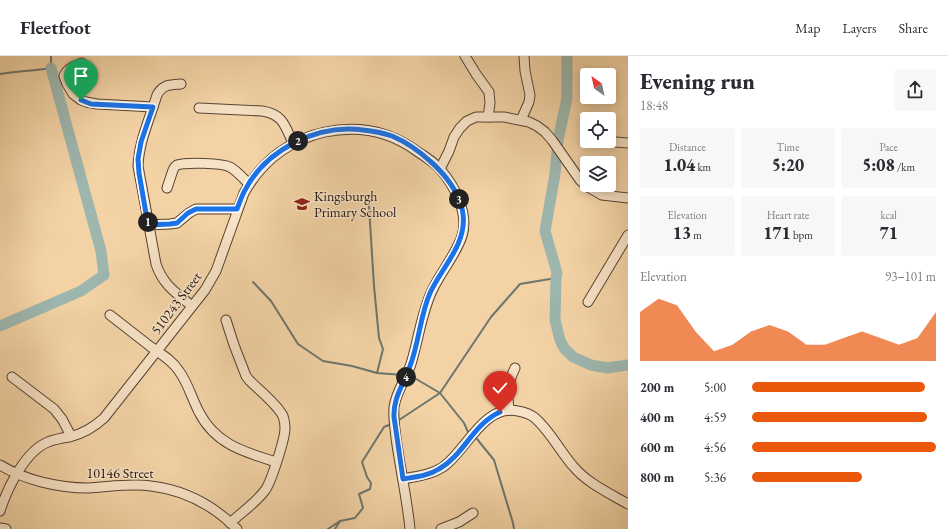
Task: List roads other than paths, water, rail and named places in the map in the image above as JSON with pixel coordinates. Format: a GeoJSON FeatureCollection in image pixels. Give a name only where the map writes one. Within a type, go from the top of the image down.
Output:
{"type":"FeatureCollection","features":[{"type":"Feature","properties":{"kind":"street"},"geometry":{"type":"LineString","coordinates":[[466,56],[476,74],[489,92],[490,103],[488,117]]}},
{"type":"Feature","properties":{"kind":"street"},"geometry":{"type":"LineString","coordinates":[[521,120],[529,102],[530,95],[525,71],[524,56]]}},
{"type":"Feature","properties":{"kind":"street"},"geometry":{"type":"LineString","coordinates":[[82,64],[69,69],[64,76],[67,84],[74,94],[81,100],[91,104],[153,107]]}},
{"type":"Feature","properties":{"kind":"street"},"geometry":{"type":"LineString","coordinates":[[181,84],[163,87],[157,95],[141,142],[138,159],[148,225],[158,271],[169,287],[192,306]]}},
{"type":"Feature","properties":{"kind":"street"},"geometry":{"type":"LineString","coordinates":[[199,108],[262,111],[272,113],[284,124],[293,143]]}},
{"type":"Feature","properties":{"kind":"street"},"geometry":{"type":"LineString","coordinates":[[440,169],[454,137],[467,121],[476,117],[504,117],[529,122],[545,132],[580,180],[588,187],[602,195],[628,198]]}},
{"type":"Feature","properties":{"kind":"street","name":"510243 Street"},"geometry":{"type":"LineString","coordinates":[[0,511],[6,495],[17,474],[35,450],[47,442],[82,433],[90,429],[104,418],[192,306],[211,281],[216,271],[244,192],[257,173],[268,161],[293,143],[311,136],[332,130],[352,129],[391,136],[407,143],[427,158],[440,169],[447,179],[458,196],[463,213],[464,227],[462,236],[458,246],[430,293],[410,366],[395,403],[394,417],[410,529]]}},
{"type":"Feature","properties":{"kind":"street"},"geometry":{"type":"LineString","coordinates":[[616,142],[628,143]]}},
{"type":"Feature","properties":{"kind":"street"},"geometry":{"type":"LineString","coordinates":[[167,188],[174,167],[189,163],[227,166],[234,170],[249,184]]}},
{"type":"Feature","properties":{"kind":"street"},"geometry":{"type":"LineString","coordinates":[[148,225],[177,223],[188,213],[196,209],[237,209]]}},
{"type":"Feature","properties":{"kind":"street"},"geometry":{"type":"LineString","coordinates":[[588,302],[628,235]]}},
{"type":"Feature","properties":{"kind":"street"},"geometry":{"type":"LineString","coordinates":[[110,315],[170,361],[179,371],[198,412],[214,433],[236,448],[276,462]]}},
{"type":"Feature","properties":{"kind":"street"},"geometry":{"type":"LineString","coordinates":[[226,320],[246,376],[279,410],[284,419],[286,429],[272,476],[265,489],[234,526]]}},
{"type":"Feature","properties":{"kind":"street"},"geometry":{"type":"LineString","coordinates":[[509,410],[509,382],[515,368]]}},
{"type":"Feature","properties":{"kind":"street"},"geometry":{"type":"LineString","coordinates":[[12,377],[54,409],[62,419],[71,436]]}},
{"type":"Feature","properties":{"kind":"street"},"geometry":{"type":"LineString","coordinates":[[403,479],[427,474],[439,469],[450,461],[487,419],[500,412],[509,410],[523,412],[534,418],[573,467],[583,477],[628,504]]}},
{"type":"Feature","properties":{"kind":"street","name":"10146 Street"},"geometry":{"type":"LineString","coordinates":[[0,465],[17,474],[38,481],[68,487],[86,488],[151,485],[178,492],[216,510],[234,526]]}},
{"type":"Feature","properties":{"kind":"street"},"geometry":{"type":"LineString","coordinates":[[441,529],[455,524],[472,513]]}},
{"type":"Feature","properties":{"kind":"street"},"geometry":{"type":"LineString","coordinates":[[0,528],[6,529]]}},
{"type":"Feature","properties":{"kind":"waterway"},"geometry":{"type":"LineString","coordinates":[[0,74],[51,68],[51,56]]}},
{"type":"Feature","properties":{"kind":"waterway"},"geometry":{"type":"LineString","coordinates":[[567,56],[567,98],[558,140],[555,174],[545,231],[557,273],[555,320],[560,340],[564,348],[573,357],[591,365],[607,368],[628,365]]}},
{"type":"Feature","properties":{"kind":"waterway"},"geometry":{"type":"LineString","coordinates":[[0,326],[81,291],[104,275],[101,251],[51,68]]}},
{"type":"Feature","properties":{"kind":"waterway"},"geometry":{"type":"LineString","coordinates":[[369,206],[379,338],[383,349],[377,373]]}},
{"type":"Feature","properties":{"kind":"waterway"},"geometry":{"type":"LineString","coordinates":[[399,420],[440,393],[491,317],[520,284],[556,278]]}},
{"type":"Feature","properties":{"kind":"waterway"},"geometry":{"type":"LineString","coordinates":[[253,282],[271,301],[298,344],[323,361],[352,366],[377,373],[403,375]]}},
{"type":"Feature","properties":{"kind":"waterway"},"geometry":{"type":"LineString","coordinates":[[411,376],[440,393],[464,423],[468,432]]}},
{"type":"Feature","properties":{"kind":"waterway"},"geometry":{"type":"LineString","coordinates":[[328,529],[340,521],[355,518],[363,508],[359,494],[370,489],[371,483],[367,477],[362,462],[384,427],[389,425]]}},
{"type":"Feature","properties":{"kind":"waterway"},"geometry":{"type":"LineString","coordinates":[[477,439],[494,460],[514,529]]}},
{"type":"Feature","properties":{"kind":"waterway"},"geometry":{"type":"LineString","coordinates":[[335,529],[340,521]]}},
{"type":"Feature","properties":{"kind":"place","name":"Kingsburgh Primary School"},"geometry":{"type":"Point","coordinates":[302,204]}}]}
